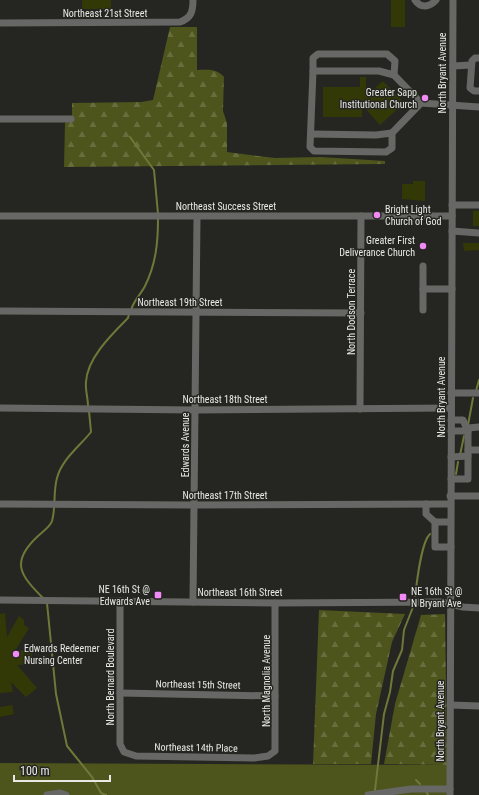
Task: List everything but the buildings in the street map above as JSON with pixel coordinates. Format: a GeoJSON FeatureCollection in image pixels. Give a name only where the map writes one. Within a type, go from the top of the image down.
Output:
{"type":"FeatureCollection","features":[{"type":"Feature","properties":{"kind":"street","name":"Northeast 21st Street"},"geometry":{"type":"LineString","coordinates":[[0,23],[180,22],[188,20],[192,13],[193,0]]}},
{"type":"Feature","properties":{"kind":"street"},"geometry":{"type":"LineString","coordinates":[[415,0],[418,4],[425,6],[432,4],[436,0]]}},
{"type":"Feature","properties":{"kind":"street","name":"North Bryant Avenue"},"geometry":{"type":"LineString","coordinates":[[450,792],[453,0]]}},
{"type":"Feature","properties":{"kind":"street"},"geometry":{"type":"LineString","coordinates":[[392,133],[392,148],[386,152],[314,151],[310,147],[313,58],[318,54],[386,54],[395,60],[394,75]]}},
{"type":"Feature","properties":{"kind":"street"},"geometry":{"type":"LineString","coordinates":[[479,58],[473,59],[471,65],[470,88],[474,91],[479,91]]}},
{"type":"Feature","properties":{"kind":"street"},"geometry":{"type":"LineString","coordinates":[[452,66],[471,65]]}},
{"type":"Feature","properties":{"kind":"street"},"geometry":{"type":"LineString","coordinates":[[313,71],[379,71],[394,75],[421,103],[479,107]]}},
{"type":"Feature","properties":{"kind":"street"},"geometry":{"type":"LineString","coordinates":[[471,74],[479,74]]}},
{"type":"Feature","properties":{"kind":"street"},"geometry":{"type":"LineString","coordinates":[[311,134],[376,135],[392,133],[421,103]]}},
{"type":"Feature","properties":{"kind":"street"},"geometry":{"type":"LineString","coordinates":[[0,119],[70,119]]}},
{"type":"Feature","properties":{"kind":"street"},"geometry":{"type":"LineString","coordinates":[[452,205],[479,205]]}},
{"type":"Feature","properties":{"kind":"street","name":"Northeast Success Street"},"geometry":{"type":"LineString","coordinates":[[0,216],[452,216]]}},
{"type":"Feature","properties":{"kind":"street","name":"North Dodson Terrace"},"geometry":{"type":"LineString","coordinates":[[360,409],[361,216]]}},
{"type":"Feature","properties":{"kind":"street","name":"Edwards Avenue"},"geometry":{"type":"LineString","coordinates":[[193,602],[197,217]]}},
{"type":"Feature","properties":{"kind":"street"},"geometry":{"type":"LineString","coordinates":[[452,231],[479,233]]}},
{"type":"Feature","properties":{"kind":"street"},"geometry":{"type":"LineString","coordinates":[[423,266],[423,310]]}},
{"type":"Feature","properties":{"kind":"street"},"geometry":{"type":"LineString","coordinates":[[423,289],[452,289]]}},
{"type":"Feature","properties":{"kind":"street","name":"Northeast 19th Street"},"geometry":{"type":"LineString","coordinates":[[0,311],[361,313]]}},
{"type":"Feature","properties":{"kind":"street"},"geometry":{"type":"LineString","coordinates":[[451,393],[479,393]]}},
{"type":"Feature","properties":{"kind":"street","name":"Northeast 18th Street"},"geometry":{"type":"LineString","coordinates":[[0,408],[195,410],[451,408]]}},
{"type":"Feature","properties":{"kind":"street"},"geometry":{"type":"LineString","coordinates":[[450,479],[468,479],[468,429],[463,420],[451,420]]}},
{"type":"Feature","properties":{"kind":"street"},"geometry":{"type":"LineString","coordinates":[[451,431],[479,427]]}},
{"type":"Feature","properties":{"kind":"street"},"geometry":{"type":"LineString","coordinates":[[451,457],[479,450]]}},
{"type":"Feature","properties":{"kind":"street","name":"Northeast 17th Street"},"geometry":{"type":"LineString","coordinates":[[0,504],[426,504],[479,496]]}},
{"type":"Feature","properties":{"kind":"street"},"geometry":{"type":"LineString","coordinates":[[426,504],[426,514],[435,522],[450,522]]}},
{"type":"Feature","properties":{"kind":"street"},"geometry":{"type":"LineString","coordinates":[[435,522],[435,547],[450,547]]}},
{"type":"Feature","properties":{"kind":"street","name":"Northeast 16th Street"},"geometry":{"type":"LineString","coordinates":[[0,600],[275,603],[434,602],[450,604],[463,608],[479,608]]}},
{"type":"Feature","properties":{"kind":"street","name":"North Bernard Boulevard"},"geometry":{"type":"LineString","coordinates":[[120,601],[120,744],[124,752]]}},
{"type":"Feature","properties":{"kind":"street","name":"North Magnolia Avenue"},"geometry":{"type":"LineString","coordinates":[[268,756],[275,751],[275,603]]}},
{"type":"Feature","properties":{"kind":"street","name":"Northeast 15th Street"},"geometry":{"type":"LineString","coordinates":[[120,693],[275,696]]}},
{"type":"Feature","properties":{"kind":"street"},"geometry":{"type":"LineString","coordinates":[[450,705],[479,706]]}},
{"type":"Feature","properties":{"kind":"street","name":"Northeast 14th Place"},"geometry":{"type":"LineString","coordinates":[[124,752],[136,756],[254,758],[268,756]]}},
{"type":"Feature","properties":{"kind":"street"},"geometry":{"type":"LineString","coordinates":[[368,795],[411,788],[450,792]]}},
{"type":"Feature","properties":{"kind":"street"},"geometry":{"type":"LineString","coordinates":[[47,795],[60,793],[66,795]]}},
{"type":"Feature","properties":{"kind":"green space"},"geometry":{"type":"Polygon","coordinates":[[[170,27],[197,27],[197,70],[215,71],[224,77],[223,111],[227,123],[227,152],[275,158],[320,157],[385,161],[385,164],[64,167],[65,123],[72,115],[72,103],[141,102],[153,100],[170,27]]]}},
{"type":"Feature","properties":{"kind":"green space"},"geometry":{"type":"Polygon","coordinates":[[[319,610],[405,614],[392,642],[376,714],[371,764],[313,764],[319,610]]]}},
{"type":"Feature","properties":{"kind":"green space"},"geometry":{"type":"Polygon","coordinates":[[[445,614],[447,765],[384,764],[395,704],[421,615],[445,614]]]}},
{"type":"Feature","properties":{"kind":"green space"},"geometry":{"type":"Polygon","coordinates":[[[0,763],[447,765],[447,795],[0,795],[0,763]]]}},
{"type":"Feature","properties":{"kind":"waterway"},"geometry":{"type":"LineString","coordinates":[[130,137],[154,170],[158,214]]}},
{"type":"Feature","properties":{"kind":"waterway"},"geometry":{"type":"LineString","coordinates":[[131,310],[145,286],[152,269],[157,245],[158,219]]}},
{"type":"Feature","properties":{"kind":"waterway"},"geometry":{"type":"LineString","coordinates":[[88,406],[86,385],[87,373],[91,364],[101,347],[128,318],[129,314]]}},
{"type":"Feature","properties":{"kind":"waterway"},"geometry":{"type":"LineString","coordinates":[[476,391],[479,380]]}},
{"type":"Feature","properties":{"kind":"waterway"},"geometry":{"type":"LineString","coordinates":[[468,425],[473,398]]}},
{"type":"Feature","properties":{"kind":"waterway"},"geometry":{"type":"LineString","coordinates":[[43,598],[24,575],[21,568],[21,561],[29,545],[48,527],[52,521],[55,489],[59,471],[67,459],[91,432],[89,411]]}},
{"type":"Feature","properties":{"kind":"waterway"},"geometry":{"type":"LineString","coordinates":[[460,455],[464,436]]}},
{"type":"Feature","properties":{"kind":"waterway"},"geometry":{"type":"LineString","coordinates":[[456,474],[458,462]]}},
{"type":"Feature","properties":{"kind":"waterway"},"geometry":{"type":"LineString","coordinates":[[415,596],[422,553],[424,545],[430,534]]}},
{"type":"Feature","properties":{"kind":"waterway"},"geometry":{"type":"LineString","coordinates":[[47,603],[56,694],[67,746],[92,777],[101,793],[106,795]]}},
{"type":"Feature","properties":{"kind":"waterway"},"geometry":{"type":"LineString","coordinates":[[375,790],[384,714],[390,692],[393,671],[402,650],[404,630],[413,607]]}},
{"type":"Feature","properties":{"kind":"waterway"},"geometry":{"type":"LineString","coordinates":[[416,780],[420,784]]}},
{"type":"Feature","properties":{"kind":"waterway"},"geometry":{"type":"LineString","coordinates":[[426,791],[428,795]]}},
{"type":"Feature","properties":{"kind":"place","name":"Greater Sapp Institutional Church"},"geometry":{"type":"Point","coordinates":[425,98]}},
{"type":"Feature","properties":{"kind":"place","name":"Bright Light Church of God"},"geometry":{"type":"Point","coordinates":[377,215]}},
{"type":"Feature","properties":{"kind":"place","name":"Greater First Deliverance Church"},"geometry":{"type":"Point","coordinates":[423,246]}},
{"type":"Feature","properties":{"kind":"place","name":"NE 16th St @ Edwards Ave"},"geometry":{"type":"Point","coordinates":[158,595]}},
{"type":"Feature","properties":{"kind":"place","name":"NE 16th St @ N Bryant Ave"},"geometry":{"type":"Point","coordinates":[403,597]}},
{"type":"Feature","properties":{"kind":"place","name":"Edwards Redeemer Nursing Center"},"geometry":{"type":"Point","coordinates":[16,654]}}]}
